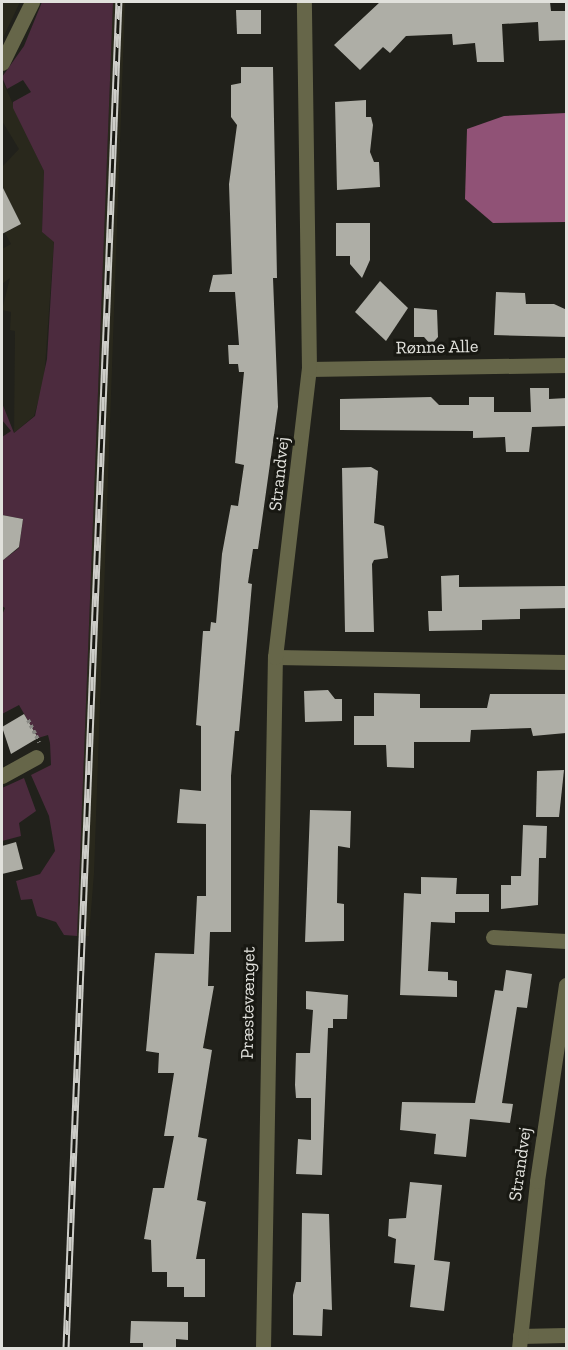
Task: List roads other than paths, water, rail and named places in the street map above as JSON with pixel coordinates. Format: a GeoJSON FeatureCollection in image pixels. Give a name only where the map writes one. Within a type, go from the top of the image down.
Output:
{"type":"FeatureCollection","features":[{"type":"Feature","properties":{"kind":"street"},"geometry":{"type":"LineString","coordinates":[[2,63],[32,2]]}},
{"type":"Feature","properties":{"kind":"street","name":"Strandvej"},"geometry":{"type":"LineString","coordinates":[[275,657],[309,369],[304,2]]}},
{"type":"Feature","properties":{"kind":"street","name":"Rønne Alle"},"geometry":{"type":"LineString","coordinates":[[309,369],[567,365]]}},
{"type":"Feature","properties":{"kind":"street"},"geometry":{"type":"LineString","coordinates":[[275,657],[567,663]]}},
{"type":"Feature","properties":{"kind":"street","name":"Præstevænget"},"geometry":{"type":"LineString","coordinates":[[263,1348],[275,657]]}},
{"type":"Feature","properties":{"kind":"street"},"geometry":{"type":"LineString","coordinates":[[2,776],[36,756]]}},
{"type":"Feature","properties":{"kind":"street"},"geometry":{"type":"LineString","coordinates":[[493,937],[567,941]]}},
{"type":"Feature","properties":{"kind":"street","name":"Strandvej"},"geometry":{"type":"LineString","coordinates":[[520,1342],[537,1181],[567,985]]}},
{"type":"Feature","properties":{"kind":"street"},"geometry":{"type":"LineString","coordinates":[[520,1342],[567,1335]]}},
{"type":"Feature","properties":{"kind":"railway"},"geometry":{"type":"LineString","coordinates":[[66,1348],[119,2]]}}]}
